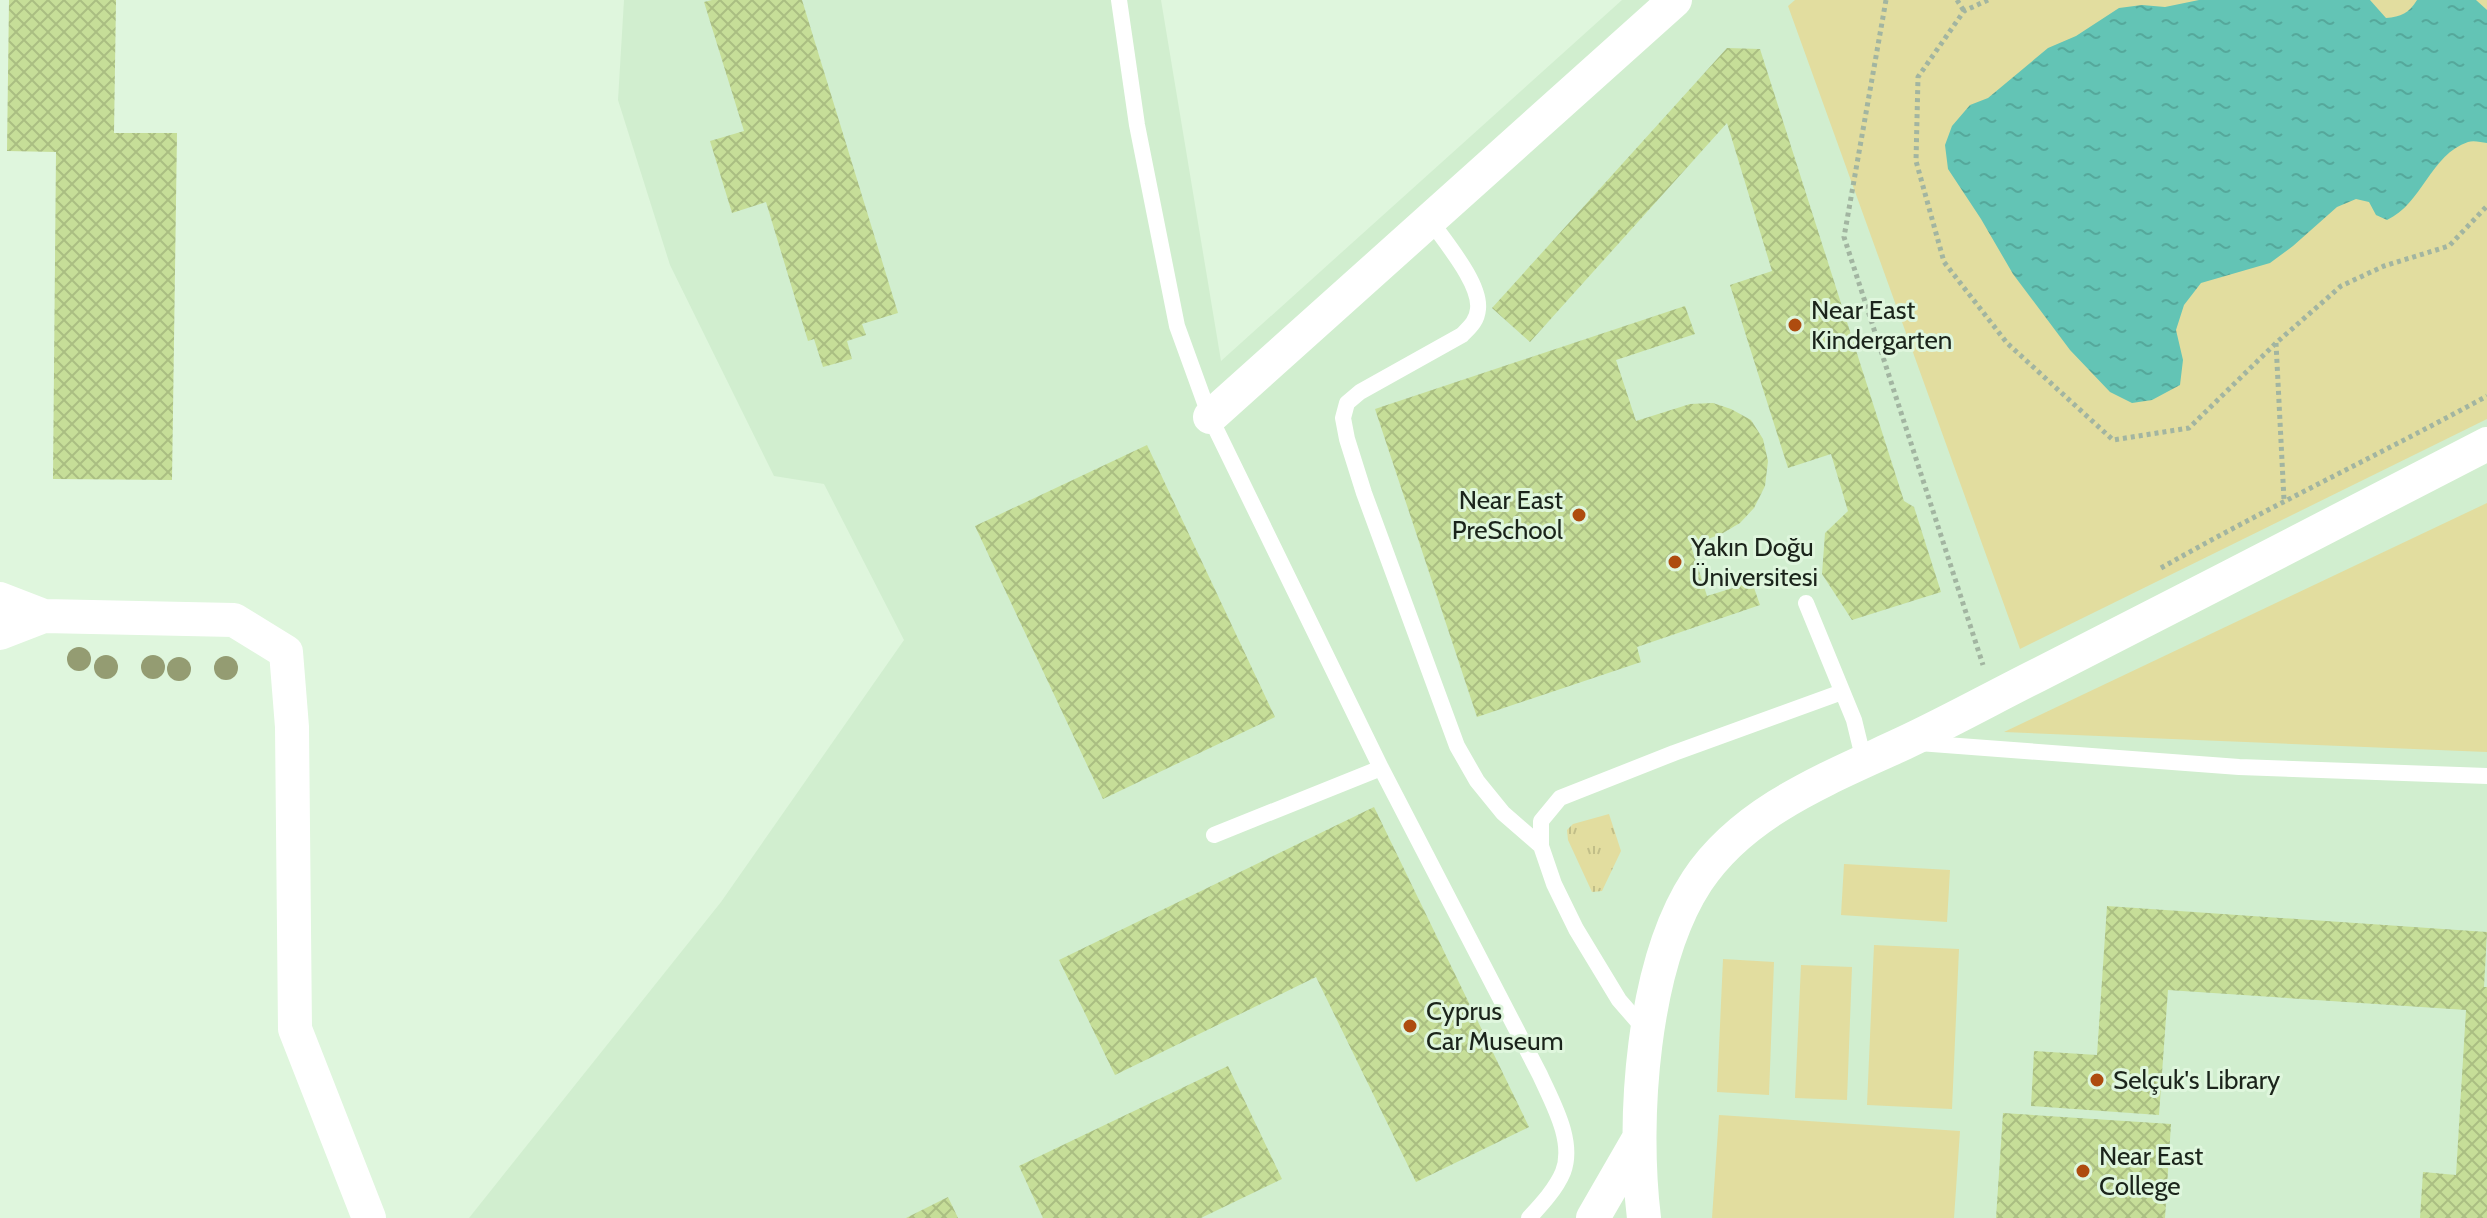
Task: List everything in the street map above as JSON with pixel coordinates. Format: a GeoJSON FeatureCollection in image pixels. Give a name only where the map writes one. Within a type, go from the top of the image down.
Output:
{"type":"FeatureCollection","features":[{"type":"Feature","properties":{"kind":"street"},"geometry":{"type":"LineString","coordinates":[[1210,417],[1675,0]]}},
{"type":"Feature","properties":{"kind":"street"},"geometry":{"type":"LineString","coordinates":[[1644,1218],[1638,1140],[1647,1032],[1664,953],[1679,913],[1697,880],[1724,847],[1758,819],[1800,792],[1905,742],[2487,444]]}},
{"type":"Feature","properties":{"kind":"street"},"geometry":{"type":"LineString","coordinates":[[0,599],[44,616],[234,620],[286,652],[292,727],[295,1029],[369,1218]]}},
{"type":"Feature","properties":{"kind":"street"},"geometry":{"type":"LineString","coordinates":[[0,633],[44,616]]}},
{"type":"Feature","properties":{"kind":"street"},"geometry":{"type":"LineString","coordinates":[[1593,1218],[1638,1140]]}},
{"type":"Feature","properties":{"kind":"lane"},"geometry":{"type":"LineString","coordinates":[[1119,0],[1137,125],[1177,326],[1210,417],[1381,768],[1540,1075],[1556,1112],[1566,1146],[1563,1171],[1549,1196],[1529,1218]]}},
{"type":"Feature","properties":{"kind":"lane"},"geometry":{"type":"LineString","coordinates":[[1430,220],[1475,286],[1479,307],[1474,324],[1462,335],[1360,392],[1347,403],[1343,418],[1364,493],[1457,746],[1477,781],[1503,813],[1541,846]]}},
{"type":"Feature","properties":{"kind":"lane"},"geometry":{"type":"LineString","coordinates":[[1806,603],[1854,720],[1864,761]]}},
{"type":"Feature","properties":{"kind":"lane"},"geometry":{"type":"LineString","coordinates":[[1647,1032],[1619,1000],[1597,967],[1554,884],[1541,846],[1541,821],[1560,798],[1842,692]]}},
{"type":"Feature","properties":{"kind":"lane"},"geometry":{"type":"LineString","coordinates":[[1905,742],[2239,767],[2487,776]]}},
{"type":"Feature","properties":{"kind":"lane"},"geometry":{"type":"LineString","coordinates":[[1214,835],[1381,768]]}},
{"type":"Feature","properties":{"kind":"path"},"geometry":{"type":"LineString","coordinates":[[1886,0],[1844,237],[1984,667]]}},
{"type":"Feature","properties":{"kind":"path"},"geometry":{"type":"LineString","coordinates":[[1957,0],[1964,11]]}},
{"type":"Feature","properties":{"kind":"path"},"geometry":{"type":"LineString","coordinates":[[1988,0],[1964,11],[1918,77],[1916,161],[1944,262],[2007,343],[2113,440],[2189,428],[2276,343],[2341,286],[2384,266],[2449,246],[2487,206]]}},
{"type":"Feature","properties":{"kind":"path"},"geometry":{"type":"LineString","coordinates":[[2276,343],[2284,500]]}},
{"type":"Feature","properties":{"kind":"shaded area","name":"Yakın Doğu Üniversitesi"},"geometry":{"type":"Polygon","coordinates":[[[624,0],[1161,0],[1221,361],[1622,0],[2487,0],[2487,1218],[469,1218],[721,902],[904,640],[824,484],[774,476],[670,265],[618,100],[624,0]]]}},
{"type":"Feature","properties":{"kind":"green space"},"geometry":{"type":"Polygon","coordinates":[[[1795,0],[2487,0],[2487,419],[2020,649],[1788,6],[1795,0]]]}},
{"type":"Feature","properties":{"kind":"green space"},"geometry":{"type":"Polygon","coordinates":[[[2487,503],[2487,752],[2004,732],[2487,503]]]}},
{"type":"Feature","properties":{"kind":"green space"},"geometry":{"type":"Polygon","coordinates":[[[1609,814],[1621,851],[1602,891],[1592,892],[1568,840],[1567,830],[1573,824],[1609,814]]]}},
{"type":"Feature","properties":{"kind":"green space"},"geometry":{"type":"Polygon","coordinates":[[[1844,864],[1950,870],[1947,922],[1841,915],[1844,864]]]}},
{"type":"Feature","properties":{"kind":"green space"},"geometry":{"type":"Polygon","coordinates":[[[1874,945],[1959,949],[1952,1109],[1867,1105],[1874,945]]]}},
{"type":"Feature","properties":{"kind":"green space"},"geometry":{"type":"Polygon","coordinates":[[[1723,959],[1774,962],[1769,1095],[1717,1092],[1723,959]]]}},
{"type":"Feature","properties":{"kind":"green space"},"geometry":{"type":"Polygon","coordinates":[[[1801,965],[1852,967],[1847,1100],[1795,1098],[1801,965]]]}},
{"type":"Feature","properties":{"kind":"green space"},"geometry":{"type":"Polygon","coordinates":[[[1719,1115],[1960,1131],[1954,1218],[1712,1218],[1719,1115]]]}},
{"type":"Feature","properties":{"kind":"water"},"geometry":{"type":"Polygon","coordinates":[[[2199,0],[2370,0],[2386,18],[2404,14],[2417,0],[2476,0],[2487,10],[2487,143],[2470,141],[2455,148],[2435,168],[2409,203],[2387,220],[2376,215],[2369,202],[2356,199],[2337,207],[2270,263],[2201,283],[2184,305],[2176,330],[2183,360],[2180,385],[2152,400],[2132,403],[2110,392],[2070,350],[2013,274],[1948,169],[1945,145],[1952,126],[1970,105],[1988,98],[2048,48],[2076,36],[2119,8],[2142,5],[2165,7],[2199,0]]]}},
{"type":"Feature","properties":{"kind":"building"},"geometry":{"type":"Polygon","coordinates":[[[9,0],[116,0],[114,133],[177,133],[172,480],[53,479],[56,152],[7,151],[9,0]]]}},
{"type":"Feature","properties":{"kind":"building"},"geometry":{"type":"Polygon","coordinates":[[[802,0],[898,313],[862,324],[866,335],[847,341],[852,359],[823,367],[814,339],[808,341],[766,202],[732,213],[710,141],[744,131],[704,2],[802,0]]]}},
{"type":"Feature","properties":{"kind":"building","name":"Near East Kindergarten"},"geometry":{"type":"Polygon","coordinates":[[[1727,48],[1760,49],[1904,501],[1914,507],[1941,592],[1852,620],[1822,574],[1825,533],[1848,511],[1831,454],[1788,468],[1730,285],[1772,271],[1727,123],[1530,342],[1492,308],[1727,48]]]}},
{"type":"Feature","properties":{"kind":"building","name":"Near East PreSchool"},"geometry":{"type":"Polygon","coordinates":[[[1685,306],[1695,334],[1616,360],[1636,421],[1690,404],[1713,403],[1751,420],[1763,439],[1768,461],[1765,486],[1754,508],[1740,523],[1691,546],[1707,596],[1752,582],[1760,605],[1637,647],[1641,662],[1477,717],[1375,409],[1685,306]]]}},
{"type":"Feature","properties":{"kind":"building"},"geometry":{"type":"Polygon","coordinates":[[[1147,445],[1275,717],[1103,799],[975,526],[1147,445]]]}},
{"type":"Feature","properties":{"kind":"building","name":"Cyprus Car Museum"},"geometry":{"type":"Polygon","coordinates":[[[1374,807],[1529,1127],[1416,1182],[1316,977],[1115,1075],[1059,960],[1374,807]]]}},
{"type":"Feature","properties":{"kind":"building","name":"Selçuk's Library"},"geometry":{"type":"Polygon","coordinates":[[[2107,906],[2487,932],[2484,987],[2487,987],[2487,1218],[2420,1218],[2423,1172],[2456,1175],[2466,1010],[2168,990],[2159,1115],[2031,1106],[2034,1051],[2097,1055],[2107,906]]]}},
{"type":"Feature","properties":{"kind":"building"},"geometry":{"type":"Polygon","coordinates":[[[1228,1066],[1282,1179],[1201,1218],[1043,1218],[1019,1166],[1228,1066]]]}},
{"type":"Feature","properties":{"kind":"building","name":"Near East College"},"geometry":{"type":"Polygon","coordinates":[[[2003,1113],[2171,1124],[2165,1218],[1996,1218],[2003,1113]]]}},
{"type":"Feature","properties":{"kind":"building"},"geometry":{"type":"Polygon","coordinates":[[[948,1197],[958,1218],[906,1218],[948,1197]]]}},
{"type":"Feature","properties":{"kind":"place","name":"Near East Kindergarten"},"geometry":{"type":"Point","coordinates":[1795,325]}},
{"type":"Feature","properties":{"kind":"place","name":"Near East PreSchool"},"geometry":{"type":"Point","coordinates":[1579,515]}},
{"type":"Feature","properties":{"kind":"place","name":"Yakın Doğu Üniversitesi"},"geometry":{"type":"Point","coordinates":[1675,562]}},
{"type":"Feature","properties":{"kind":"place","name":"Cyprus Car Museum"},"geometry":{"type":"Point","coordinates":[1410,1026]}},
{"type":"Feature","properties":{"kind":"place","name":"Selçuk's Library"},"geometry":{"type":"Point","coordinates":[2097,1080]}},
{"type":"Feature","properties":{"kind":"place","name":"Near East College"},"geometry":{"type":"Point","coordinates":[2083,1171]}}]}
